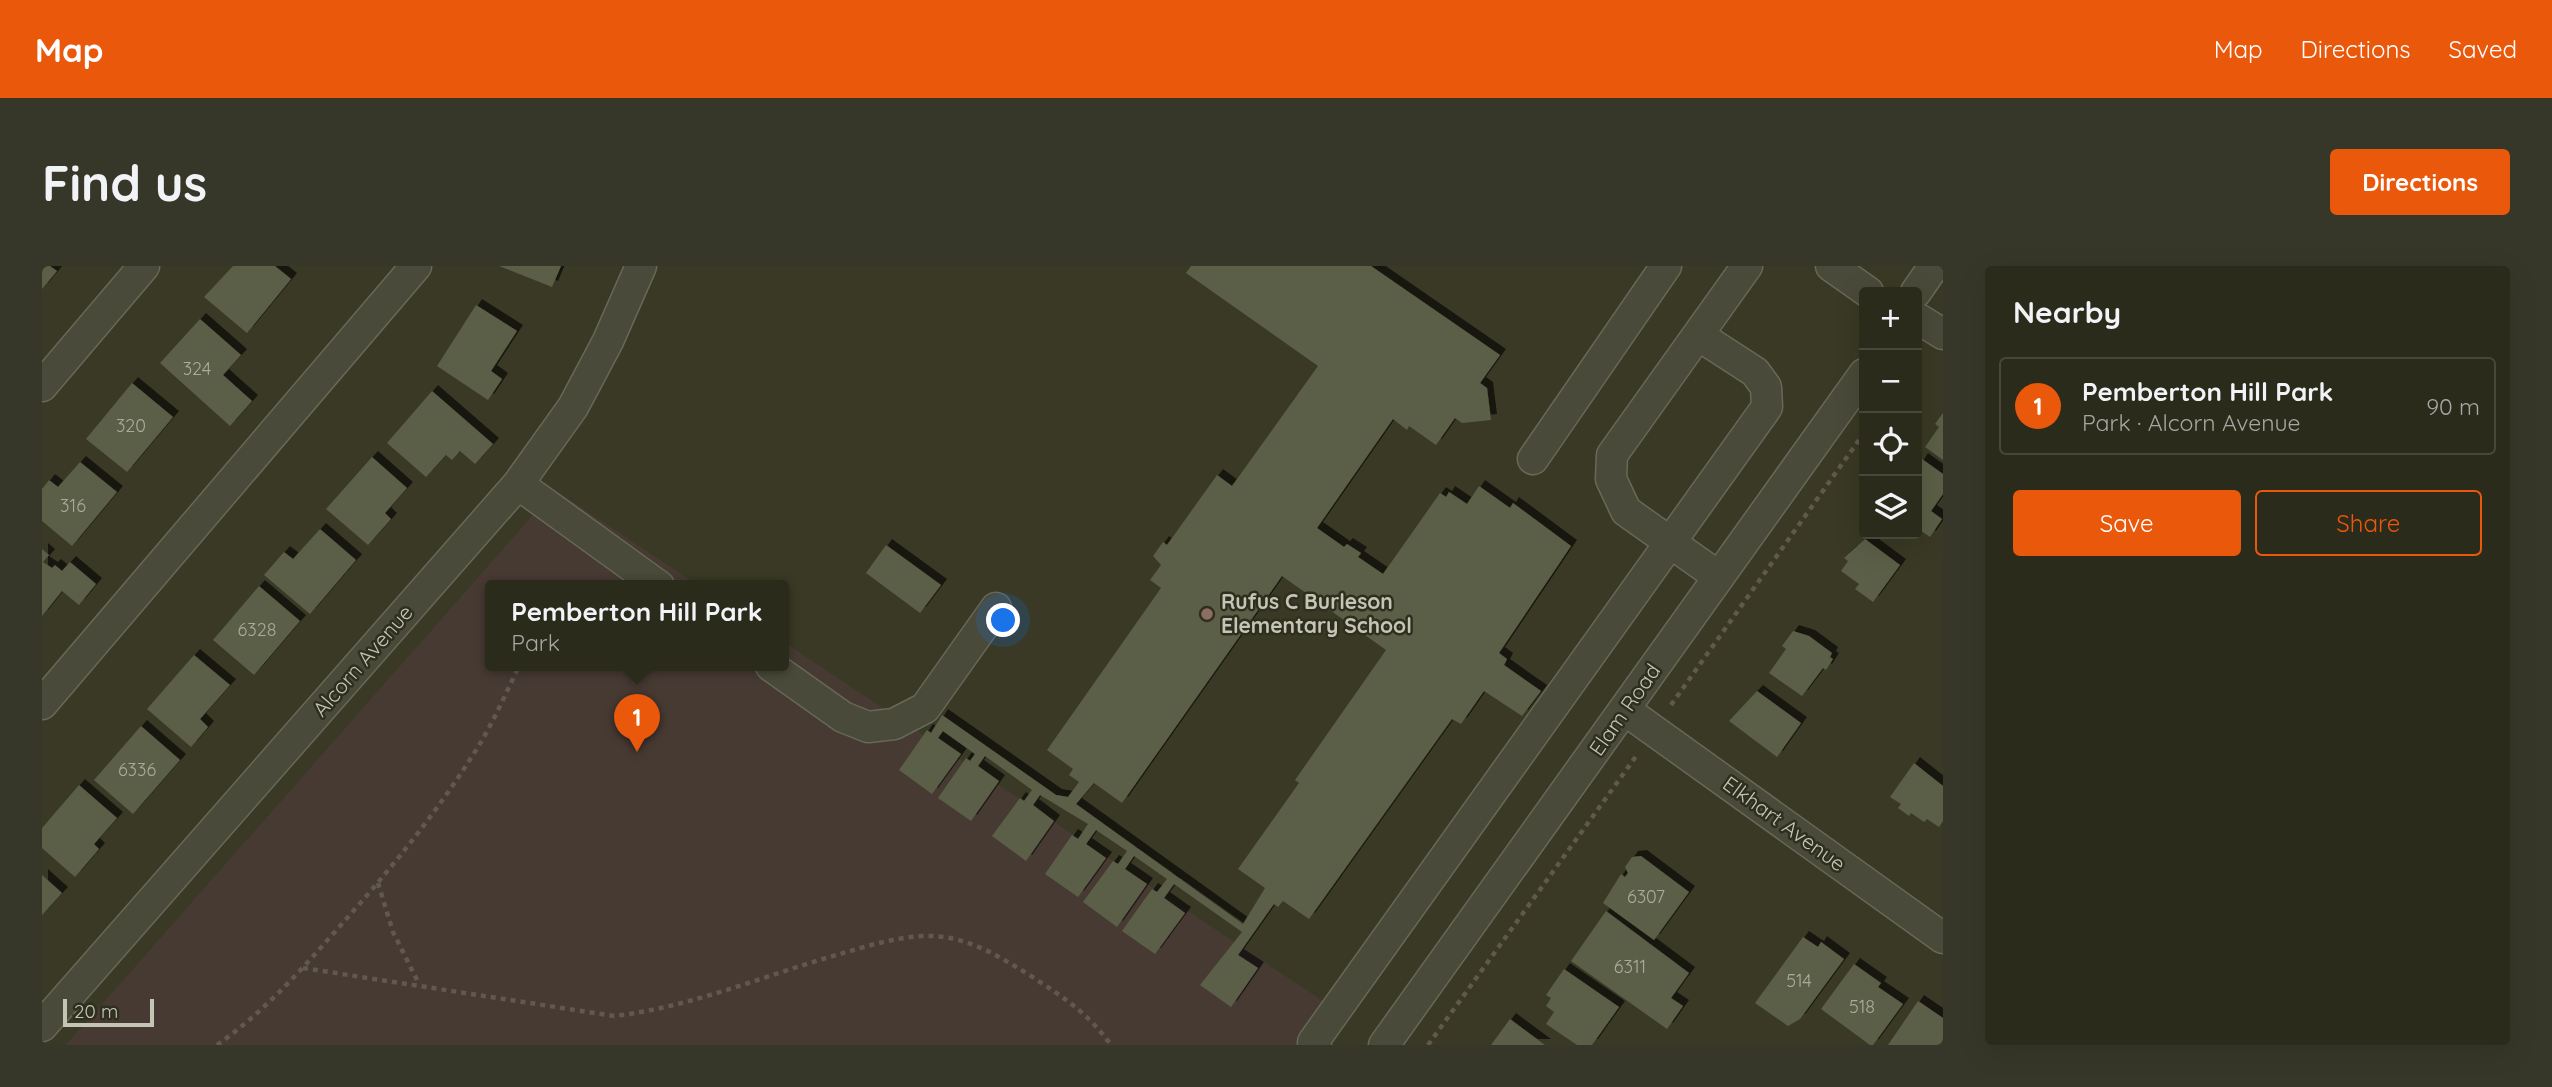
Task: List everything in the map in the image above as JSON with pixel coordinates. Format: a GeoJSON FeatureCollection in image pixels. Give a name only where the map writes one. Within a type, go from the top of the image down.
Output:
{"type":"FeatureCollection","features":[{"type":"Feature","properties":{"kind":"street"},"geometry":{"type":"LineString","coordinates":[[42,386],[144,266]]}},
{"type":"Feature","properties":{"kind":"street"},"geometry":{"type":"LineString","coordinates":[[42,704],[416,266]]}},
{"type":"Feature","properties":{"kind":"street","name":"Alcorn Avenue"},"geometry":{"type":"LineString","coordinates":[[42,1026],[518,484],[573,407],[608,341],[641,266]]}},
{"type":"Feature","properties":{"kind":"street"},"geometry":{"type":"LineString","coordinates":[[1533,459],[1666,266]]}},
{"type":"Feature","properties":{"kind":"street"},"geometry":{"type":"LineString","coordinates":[[1719,577],[1626,511],[1611,479],[1612,455],[1748,266]]}},
{"type":"Feature","properties":{"kind":"street"},"geometry":{"type":"LineString","coordinates":[[1831,266],[1861,287]]}},
{"type":"Feature","properties":{"kind":"street"},"geometry":{"type":"LineString","coordinates":[[1919,287],[1934,266]]}},
{"type":"Feature","properties":{"kind":"street"},"geometry":{"type":"LineString","coordinates":[[1922,321],[1943,334]]}},
{"type":"Feature","properties":{"kind":"street"},"geometry":{"type":"LineString","coordinates":[[1316,1045],[1313,1042],[1767,407],[1766,387],[1755,372],[1698,335]]}},
{"type":"Feature","properties":{"kind":"street","name":"Elam Road"},"geometry":{"type":"LineString","coordinates":[[1384,1045],[1859,381]]}},
{"type":"Feature","properties":{"kind":"street"},"geometry":{"type":"LineString","coordinates":[[518,484],[651,580]]}},
{"type":"Feature","properties":{"kind":"street"},"geometry":{"type":"LineString","coordinates":[[778,671],[843,717],[869,727],[894,724],[926,708],[996,608]]}},
{"type":"Feature","properties":{"kind":"street","name":"Elkhart Avenue"},"geometry":{"type":"LineString","coordinates":[[1625,710],[1943,938]]}},
{"type":"Feature","properties":{"kind":"path"},"geometry":{"type":"LineString","coordinates":[[1671,705],[1859,440]]}},
{"type":"Feature","properties":{"kind":"path"},"geometry":{"type":"LineString","coordinates":[[217,1045],[258,1012],[303,968],[378,883],[433,812],[481,741],[516,671]]}},
{"type":"Feature","properties":{"kind":"path"},"geometry":{"type":"LineString","coordinates":[[1428,1045],[1639,751]]}},
{"type":"Feature","properties":{"kind":"path"},"geometry":{"type":"LineString","coordinates":[[378,883],[393,932],[419,984]]}},
{"type":"Feature","properties":{"kind":"path"},"geometry":{"type":"LineString","coordinates":[[303,968],[614,1016],[645,1013],[697,999],[868,946],[920,935],[948,937],[998,955],[1060,995],[1082,1010],[1111,1045]]}},
{"type":"Feature","properties":{"kind":"shaded area"},"geometry":{"type":"Polygon","coordinates":[[[555,490],[690,580],[485,580],[485,671],[789,671],[789,645],[1344,1015],[1323,1045],[66,1045],[555,490]]]}},
{"type":"Feature","properties":{"kind":"building"},"geometry":{"type":"Polygon","coordinates":[[[42,266],[50,266],[57,271],[42,289],[42,266]]]}},
{"type":"Feature","properties":{"kind":"building"},"geometry":{"type":"Polygon","coordinates":[[[233,266],[275,266],[291,279],[247,333],[204,297],[233,266]]]}},
{"type":"Feature","properties":{"kind":"building"},"geometry":{"type":"Polygon","coordinates":[[[499,266],[561,266],[552,287],[499,266]]]}},
{"type":"Feature","properties":{"kind":"building"},"geometry":{"type":"Polygon","coordinates":[[[1191,266],[1371,266],[1500,355],[1480,383],[1487,388],[1491,420],[1462,423],[1455,418],[1436,445],[1409,426],[1407,430],[1393,419],[1317,528],[1344,547],[1347,544],[1361,553],[1358,557],[1383,574],[1440,493],[1446,497],[1449,492],[1467,504],[1479,486],[1510,508],[1513,503],[1571,546],[1499,653],[1507,659],[1504,665],[1541,691],[1522,716],[1484,691],[1461,724],[1452,719],[1309,919],[1283,901],[1278,907],[1274,904],[1238,955],[1258,968],[1231,1007],[1200,985],[1242,932],[1174,884],[1164,898],[1185,913],[1155,954],[1122,931],[1152,889],[1157,892],[1167,879],[1134,856],[1125,869],[1147,884],[1117,927],[1083,902],[1113,861],[1118,864],[1127,851],[1096,830],[1086,844],[1106,858],[1078,897],[1045,874],[1072,835],[1078,839],[1088,824],[1040,795],[1033,805],[1054,821],[1026,861],[992,836],[1020,798],[1024,801],[1032,790],[985,756],[978,766],[999,781],[971,821],[938,798],[966,758],[970,761],[975,754],[943,731],[938,738],[961,754],[932,794],[899,770],[927,730],[931,733],[942,715],[1056,795],[1068,797],[1079,782],[1069,775],[1073,769],[1047,750],[1161,588],[1150,580],[1161,565],[1153,556],[1163,542],[1167,545],[1217,475],[1232,486],[1318,366],[1186,273],[1191,266]],[[1282,576],[1122,803],[1094,783],[1076,804],[1243,924],[1265,888],[1238,869],[1299,783],[1295,780],[1386,650],[1282,576]]]}},
{"type":"Feature","properties":{"kind":"building"},"geometry":{"type":"Polygon","coordinates":[[[476,305],[517,331],[491,371],[502,379],[488,400],[437,366],[476,305]]]}},
{"type":"Feature","properties":{"kind":"building"},"geometry":{"type":"Polygon","coordinates":[[[200,319],[241,355],[223,375],[252,401],[230,426],[160,363],[200,319]]]}},
{"type":"Feature","properties":{"kind":"building"},"geometry":{"type":"Polygon","coordinates":[[[132,383],[173,417],[127,472],[86,439],[132,383]]]}},
{"type":"Feature","properties":{"kind":"building"},"geometry":{"type":"Polygon","coordinates":[[[432,391],[493,444],[475,464],[460,451],[452,460],[446,455],[426,477],[387,443],[432,391]]]}},
{"type":"Feature","properties":{"kind":"building"},"geometry":{"type":"Polygon","coordinates":[[[1943,413],[1943,460],[1925,447],[1939,427],[1935,424],[1943,413]]]}},
{"type":"Feature","properties":{"kind":"building"},"geometry":{"type":"Polygon","coordinates":[[[372,457],[407,488],[385,513],[391,519],[368,545],[326,509],[372,457]]]}},
{"type":"Feature","properties":{"kind":"building"},"geometry":{"type":"Polygon","coordinates":[[[1922,459],[1943,474],[1943,494],[1931,511],[1942,519],[1930,537],[1922,531],[1922,459]]]}},
{"type":"Feature","properties":{"kind":"building"},"geometry":{"type":"Polygon","coordinates":[[[80,462],[117,492],[72,546],[42,521],[42,489],[49,480],[58,487],[80,462]]]}},
{"type":"Feature","properties":{"kind":"building"},"geometry":{"type":"Polygon","coordinates":[[[320,529],[356,560],[310,614],[264,575],[284,552],[293,559],[320,529]]]}},
{"type":"Feature","properties":{"kind":"building"},"geometry":{"type":"Polygon","coordinates":[[[1865,539],[1900,565],[1873,602],[1855,589],[1859,584],[1841,571],[1848,561],[1844,558],[1865,539]]]}},
{"type":"Feature","properties":{"kind":"building"},"geometry":{"type":"Polygon","coordinates":[[[886,545],[941,585],[920,613],[866,573],[886,545]]]}},
{"type":"Feature","properties":{"kind":"building"},"geometry":{"type":"Polygon","coordinates":[[[42,549],[49,555],[43,562],[52,568],[55,565],[62,571],[70,562],[96,584],[79,605],[62,591],[42,616],[42,549]]]}},
{"type":"Feature","properties":{"kind":"building"},"geometry":{"type":"Polygon","coordinates":[[[259,586],[300,621],[254,675],[213,640],[259,586]]]}},
{"type":"Feature","properties":{"kind":"building"},"geometry":{"type":"Polygon","coordinates":[[[1793,631],[1809,636],[1832,653],[1830,657],[1833,659],[1802,696],[1769,673],[1786,649],[1782,646],[1793,631]]]}},
{"type":"Feature","properties":{"kind":"building"},"geometry":{"type":"Polygon","coordinates":[[[194,655],[230,685],[200,719],[208,727],[191,747],[147,709],[194,655]]]}},
{"type":"Feature","properties":{"kind":"building"},"geometry":{"type":"Polygon","coordinates":[[[1757,691],[1801,723],[1777,757],[1729,721],[1757,691]]]}},
{"type":"Feature","properties":{"kind":"building"},"geometry":{"type":"Polygon","coordinates":[[[141,726],[180,760],[133,814],[94,780],[141,726]]]}},
{"type":"Feature","properties":{"kind":"building"},"geometry":{"type":"Polygon","coordinates":[[[1914,763],[1943,786],[1943,821],[1939,827],[1927,819],[1924,822],[1911,813],[1909,816],[1898,808],[1901,804],[1890,797],[1914,763]]]}},
{"type":"Feature","properties":{"kind":"building"},"geometry":{"type":"Polygon","coordinates":[[[79,785],[117,818],[94,844],[99,849],[75,877],[42,848],[42,828],[79,785]]]}},
{"type":"Feature","properties":{"kind":"building"},"geometry":{"type":"Polygon","coordinates":[[[1641,856],[1689,892],[1654,940],[1603,903],[1621,874],[1625,877],[1628,873],[1625,867],[1632,857],[1641,856]]]}},
{"type":"Feature","properties":{"kind":"building"},"geometry":{"type":"Polygon","coordinates":[[[42,875],[62,893],[42,915],[42,875]]]}},
{"type":"Feature","properties":{"kind":"building"},"geometry":{"type":"Polygon","coordinates":[[[1606,911],[1689,973],[1671,998],[1683,1006],[1667,1029],[1571,961],[1606,911]]]}},
{"type":"Feature","properties":{"kind":"building"},"geometry":{"type":"Polygon","coordinates":[[[1803,937],[1818,947],[1821,942],[1844,959],[1800,1019],[1788,1026],[1755,1003],[1803,937]]]}},
{"type":"Feature","properties":{"kind":"building"},"geometry":{"type":"Polygon","coordinates":[[[1854,964],[1881,983],[1878,987],[1903,1004],[1873,1045],[1821,1009],[1854,964]]]}},
{"type":"Feature","properties":{"kind":"building"},"geometry":{"type":"Polygon","coordinates":[[[1564,969],[1619,1007],[1592,1045],[1577,1045],[1546,1024],[1554,1012],[1546,1006],[1551,998],[1546,995],[1564,969]]]}},
{"type":"Feature","properties":{"kind":"building"},"geometry":{"type":"Polygon","coordinates":[[[1918,1001],[1943,1018],[1943,1043],[1888,1045],[1918,1001]]]}},
{"type":"Feature","properties":{"kind":"building"},"geometry":{"type":"Polygon","coordinates":[[[1510,1019],[1545,1045],[1491,1045],[1510,1019]]]}},
{"type":"Feature","properties":{"kind":"place","name":"Rufus C Burleson Elementary School"},"geometry":{"type":"Point","coordinates":[1207,614]}},
{"type":"Feature","properties":{"kind":"place","name":"Pemberton Hill Park"},"geometry":{"type":"Point","coordinates":[637,752]}}]}
